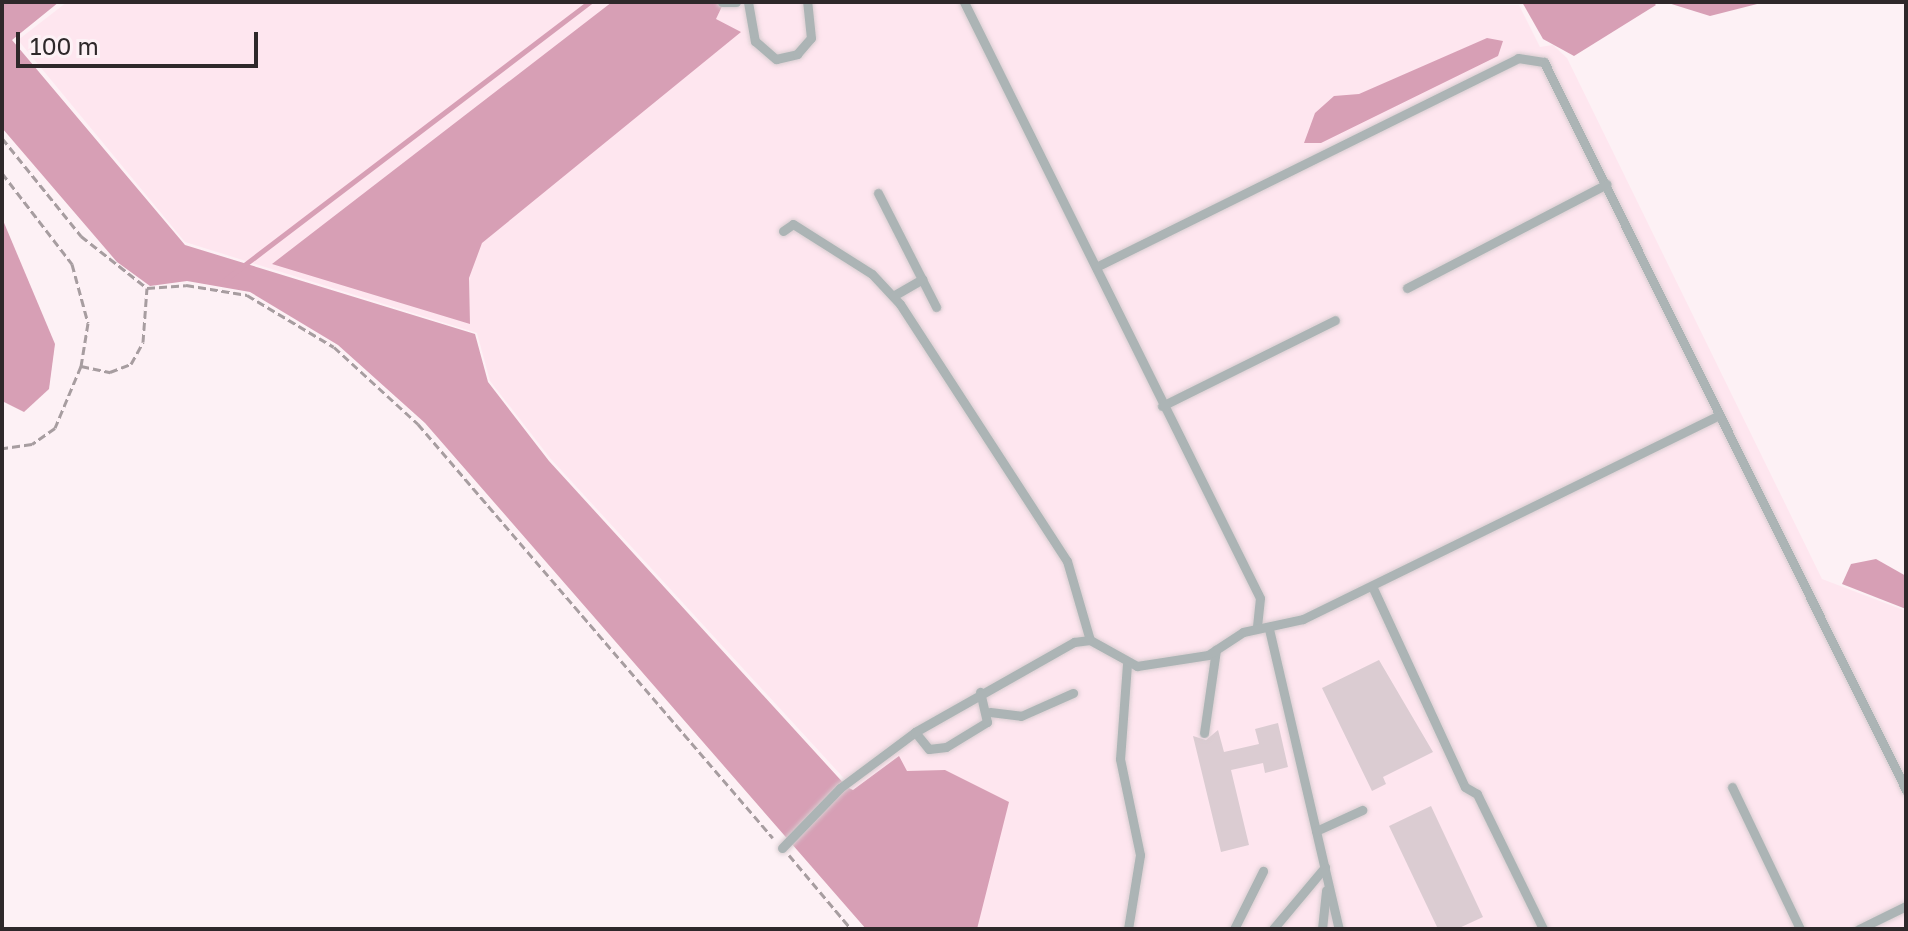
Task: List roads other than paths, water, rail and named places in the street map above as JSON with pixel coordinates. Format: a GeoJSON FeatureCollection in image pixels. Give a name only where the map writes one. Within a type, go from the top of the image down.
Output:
{"type":"FeatureCollection","features":[{"type":"Feature","properties":{"kind":"lane"},"geometry":{"type":"LineString","coordinates":[[722,2],[736,2]]}},
{"type":"Feature","properties":{"kind":"lane"},"geometry":{"type":"LineString","coordinates":[[748,2],[755,41],[776,59],[797,54],[811,38],[807,2]]}},
{"type":"Feature","properties":{"kind":"lane"},"geometry":{"type":"LineString","coordinates":[[964,2],[1260,598],[1257,628]]}},
{"type":"Feature","properties":{"kind":"lane"},"geometry":{"type":"LineString","coordinates":[[1096,267],[1518,58],[1546,64],[1906,790]]}},
{"type":"Feature","properties":{"kind":"lane"},"geometry":{"type":"LineString","coordinates":[[1407,288],[1607,184]]}},
{"type":"Feature","properties":{"kind":"lane"},"geometry":{"type":"LineString","coordinates":[[878,193],[936,307]]}},
{"type":"Feature","properties":{"kind":"lane"},"geometry":{"type":"LineString","coordinates":[[783,231],[793,224],[872,274],[893,296],[1067,561],[1090,640],[1127,664],[1178,663],[1216,650],[1257,628],[1269,629],[1372,586],[1718,416]]}},
{"type":"Feature","properties":{"kind":"lane"},"geometry":{"type":"LineString","coordinates":[[893,296],[922,279]]}},
{"type":"Feature","properties":{"kind":"lane"},"geometry":{"type":"LineString","coordinates":[[1162,406],[1335,320]]}},
{"type":"Feature","properties":{"kind":"lane"},"geometry":{"type":"LineString","coordinates":[[1372,586],[1459,776],[1477,794],[1543,929]]}},
{"type":"Feature","properties":{"kind":"lane"},"geometry":{"type":"LineString","coordinates":[[1269,629],[1339,929]]}},
{"type":"Feature","properties":{"kind":"lane"},"geometry":{"type":"LineString","coordinates":[[782,848],[840,788],[915,732],[980,692],[1090,640]]}},
{"type":"Feature","properties":{"kind":"lane"},"geometry":{"type":"LineString","coordinates":[[1204,733],[1216,650]]}},
{"type":"Feature","properties":{"kind":"lane"},"geometry":{"type":"LineString","coordinates":[[1127,664],[1120,759],[1140,855],[1128,929]]}},
{"type":"Feature","properties":{"kind":"lane"},"geometry":{"type":"LineString","coordinates":[[915,732],[929,749],[946,747],[987,722],[990,712],[980,692]]}},
{"type":"Feature","properties":{"kind":"lane"},"geometry":{"type":"LineString","coordinates":[[990,712],[1021,716],[1073,693]]}},
{"type":"Feature","properties":{"kind":"lane"},"geometry":{"type":"LineString","coordinates":[[1732,787],[1800,929]]}},
{"type":"Feature","properties":{"kind":"lane"},"geometry":{"type":"LineString","coordinates":[[1316,831],[1362,810]]}},
{"type":"Feature","properties":{"kind":"lane"},"geometry":{"type":"LineString","coordinates":[[1273,929],[1325,867]]}},
{"type":"Feature","properties":{"kind":"lane"},"geometry":{"type":"LineString","coordinates":[[1234,929],[1263,871]]}},
{"type":"Feature","properties":{"kind":"lane"},"geometry":{"type":"LineString","coordinates":[[1322,929],[1327,882]]}},
{"type":"Feature","properties":{"kind":"lane"},"geometry":{"type":"LineString","coordinates":[[1859,929],[1906,906]]}},
{"type":"Feature","properties":{"kind":"waterway"},"geometry":{"type":"LineString","coordinates":[[222,282],[590,2]]}}]}
